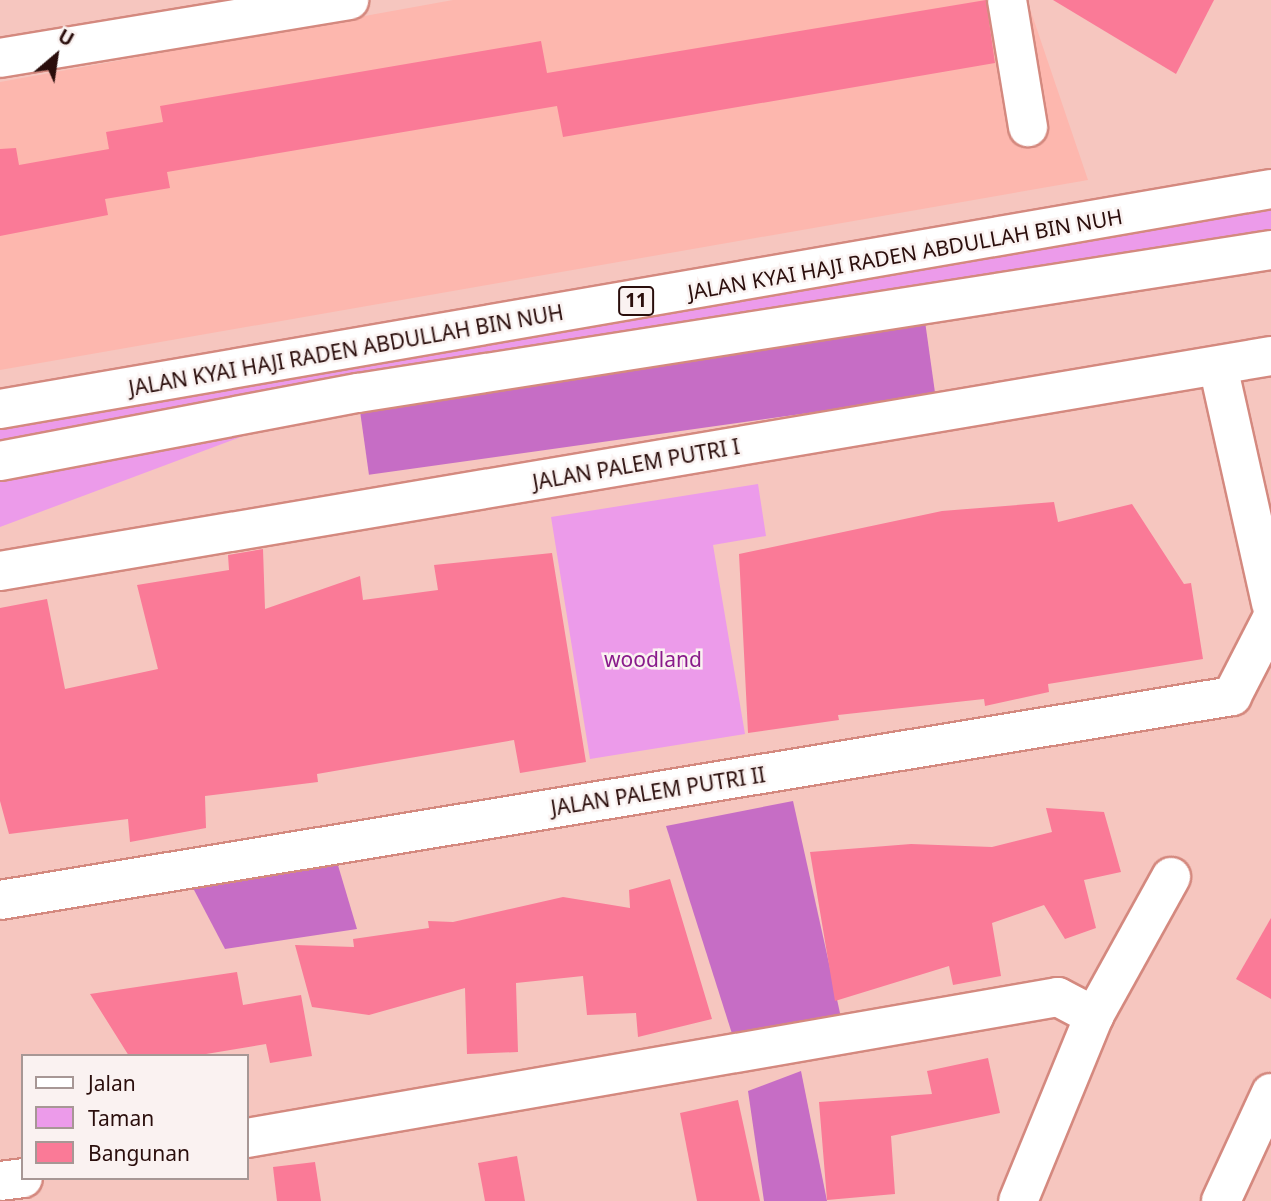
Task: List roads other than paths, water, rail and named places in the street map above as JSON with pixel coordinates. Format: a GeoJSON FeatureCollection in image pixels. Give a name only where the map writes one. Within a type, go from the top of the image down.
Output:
{"type":"FeatureCollection","features":[{"type":"Feature","properties":{"kind":"main road"},"geometry":{"type":"LineString","coordinates":[[0,58],[349,0]]}},
{"type":"Feature","properties":{"kind":"main road"},"geometry":{"type":"LineString","coordinates":[[1007,0],[1028,127]]}},
{"type":"Feature","properties":{"kind":"main road","name":"JALAN KYAI HAJI RADEN ABDULLAH BIN NUH"},"geometry":{"type":"LineString","coordinates":[[0,408],[918,253],[1271,189]]}},
{"type":"Feature","properties":{"kind":"main road","name":"11"},"geometry":{"type":"LineString","coordinates":[[0,461],[358,393],[923,307],[1271,250]]}},
{"type":"Feature","properties":{"kind":"main road"},"geometry":{"type":"LineString","coordinates":[[918,253],[923,307]]}},
{"type":"Feature","properties":{"kind":"main road","name":"JALAN PALEM PUTRI I"},"geometry":{"type":"LineString","coordinates":[[0,571],[1271,356]]}},
{"type":"Feature","properties":{"kind":"main road"},"geometry":{"type":"LineString","coordinates":[[1218,366],[1271,604]]}},
{"type":"Feature","properties":{"kind":"main road","name":"JALAN PALEM PUTRI II"},"geometry":{"type":"LineString","coordinates":[[0,900],[1232,696],[1271,620]]}},
{"type":"Feature","properties":{"kind":"main road"},"geometry":{"type":"LineString","coordinates":[[1018,1201],[1094,1016],[1171,877]]}},
{"type":"Feature","properties":{"kind":"main road"},"geometry":{"type":"LineString","coordinates":[[248,1139],[1031,999],[1059,997],[1094,1016]]}},
{"type":"Feature","properties":{"kind":"main road"},"geometry":{"type":"LineString","coordinates":[[1221,1201],[1271,1093]]}},
{"type":"Feature","properties":{"kind":"main road"},"geometry":{"type":"LineString","coordinates":[[0,1181],[21,1178]]}},
{"type":"Feature","properties":{"kind":"main road"},"geometry":{"type":"LineString","coordinates":[[24,1180],[29,1201]]}},
{"type":"Feature","properties":{"kind":"park label","name":"woodland"},"geometry":{"type":"Point","coordinates":[653,659]}}]}
